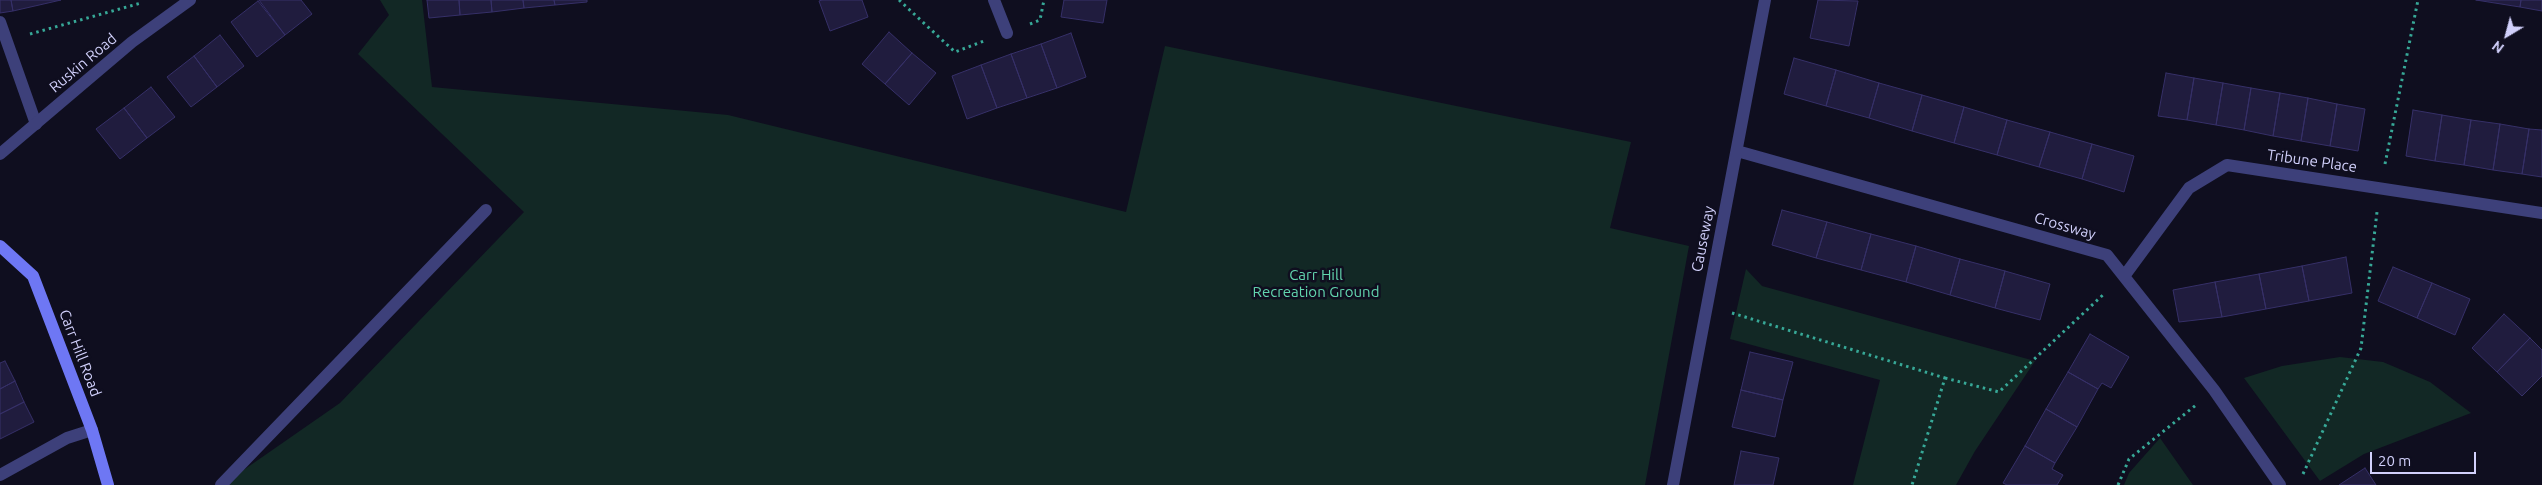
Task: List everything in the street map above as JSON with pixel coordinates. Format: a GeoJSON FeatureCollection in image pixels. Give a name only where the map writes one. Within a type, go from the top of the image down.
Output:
{"type":"FeatureCollection","features":[{"type":"Feature","properties":{"kind":"street","name":"Ruskin Road"},"geometry":{"type":"LineString","coordinates":[[0,154],[132,42],[190,0]]}},
{"type":"Feature","properties":{"kind":"street"},"geometry":{"type":"LineString","coordinates":[[994,0],[1007,33]]}},
{"type":"Feature","properties":{"kind":"street","name":"Causeway"},"geometry":{"type":"LineString","coordinates":[[1673,485],[1765,0]]}},
{"type":"Feature","properties":{"kind":"street"},"geometry":{"type":"LineString","coordinates":[[0,22],[36,124]]}},
{"type":"Feature","properties":{"kind":"street","name":"Crossway"},"geometry":{"type":"LineString","coordinates":[[1737,151],[2107,255],[2125,275],[2214,390],[2280,485]]}},
{"type":"Feature","properties":{"kind":"street","name":"Tribune Place"},"geometry":{"type":"LineString","coordinates":[[2125,275],[2189,188],[2227,165],[2542,213]]}},
{"type":"Feature","properties":{"kind":"street"},"geometry":{"type":"LineString","coordinates":[[221,485],[486,210]]}},
{"type":"Feature","properties":{"kind":"street","name":"Carr Hill Road"},"geometry":{"type":"LineString","coordinates":[[0,246],[33,276],[92,430],[108,485]]}},
{"type":"Feature","properties":{"kind":"street"},"geometry":{"type":"LineString","coordinates":[[0,475],[67,438],[92,430]]}},
{"type":"Feature","properties":{"kind":"path"},"geometry":{"type":"LineString","coordinates":[[899,0],[956,52],[1040,20],[1044,0]]}},
{"type":"Feature","properties":{"kind":"path"},"geometry":{"type":"LineString","coordinates":[[2302,476],[2361,348],[2380,188],[2418,0]]}},
{"type":"Feature","properties":{"kind":"path"},"geometry":{"type":"LineString","coordinates":[[6,41],[146,1]]}},
{"type":"Feature","properties":{"kind":"path"},"geometry":{"type":"LineString","coordinates":[[1707,306],[1944,378],[1999,392],[2125,275]]}},
{"type":"Feature","properties":{"kind":"path"},"geometry":{"type":"LineString","coordinates":[[1912,485],[1944,378]]}},
{"type":"Feature","properties":{"kind":"path"},"geometry":{"type":"LineString","coordinates":[[2118,485],[2129,459],[2214,390]]}},
{"type":"Feature","properties":{"kind":"green space","name":"Carr Hill Recreation Ground"},"geometry":{"type":"Polygon","coordinates":[[[380,0],[422,0],[432,87],[728,115],[1126,212],[1165,46],[1631,142],[1610,228],[1689,246],[1645,485],[222,485],[340,403],[524,212],[358,54],[389,15],[380,0]]]}},
{"type":"Feature","properties":{"kind":"green space"},"geometry":{"type":"Polygon","coordinates":[[[1746,269],[1762,286],[2035,361],[1975,451],[1956,485],[1853,485],[1880,380],[1730,339],[1746,269]]]}},
{"type":"Feature","properties":{"kind":"green space"},"geometry":{"type":"Polygon","coordinates":[[[2340,357],[2383,362],[2430,382],[2471,413],[2364,454],[2320,481],[2244,378],[2282,366],[2340,357]]]}},
{"type":"Feature","properties":{"kind":"green space"},"geometry":{"type":"Polygon","coordinates":[[[2160,438],[2193,485],[2124,485],[2129,473],[2160,438]]]}},
{"type":"Feature","properties":{"kind":"building"},"geometry":{"type":"Polygon","coordinates":[[[0,0],[11,0],[13,11],[0,13],[0,0]]]}},
{"type":"Feature","properties":{"kind":"building"},"geometry":{"type":"Polygon","coordinates":[[[11,0],[61,0],[13,11],[11,0]]]}},
{"type":"Feature","properties":{"kind":"building"},"geometry":{"type":"Polygon","coordinates":[[[259,0],[301,0],[312,14],[285,35],[259,0]]]}},
{"type":"Feature","properties":{"kind":"building"},"geometry":{"type":"Polygon","coordinates":[[[427,0],[459,0],[460,15],[429,18],[427,0]]]}},
{"type":"Feature","properties":{"kind":"building"},"geometry":{"type":"Polygon","coordinates":[[[459,0],[491,0],[492,12],[460,15],[459,0]]]}},
{"type":"Feature","properties":{"kind":"building"},"geometry":{"type":"Polygon","coordinates":[[[491,0],[523,0],[524,8],[492,12],[491,0]]]}},
{"type":"Feature","properties":{"kind":"building"},"geometry":{"type":"Polygon","coordinates":[[[523,0],[554,0],[555,5],[524,8],[523,0]]]}},
{"type":"Feature","properties":{"kind":"building"},"geometry":{"type":"Polygon","coordinates":[[[554,0],[587,0],[587,2],[555,5],[554,0]]]}},
{"type":"Feature","properties":{"kind":"building"},"geometry":{"type":"Polygon","coordinates":[[[862,0],[868,17],[830,31],[819,1],[862,0]]]}},
{"type":"Feature","properties":{"kind":"building"},"geometry":{"type":"Polygon","coordinates":[[[1064,0],[1107,0],[1103,23],[1061,17],[1064,0]]]}},
{"type":"Feature","properties":{"kind":"building"},"geometry":{"type":"Polygon","coordinates":[[[1818,0],[1858,1],[1849,46],[1810,38],[1818,0]]]}},
{"type":"Feature","properties":{"kind":"building"},"geometry":{"type":"Polygon","coordinates":[[[2476,0],[2521,0],[2520,7],[2476,0]]]}},
{"type":"Feature","properties":{"kind":"building"},"geometry":{"type":"Polygon","coordinates":[[[2521,0],[2542,0],[2542,11],[2520,7],[2521,0]]]}},
{"type":"Feature","properties":{"kind":"building"},"geometry":{"type":"Polygon","coordinates":[[[258,1],[285,35],[257,57],[231,22],[258,1]]]}},
{"type":"Feature","properties":{"kind":"building"},"geometry":{"type":"Polygon","coordinates":[[[889,32],[912,53],[885,84],[862,64],[889,32]]]}},
{"type":"Feature","properties":{"kind":"building"},"geometry":{"type":"Polygon","coordinates":[[[1071,33],[1086,77],[1057,88],[1041,44],[1071,33]]]}},
{"type":"Feature","properties":{"kind":"building"},"geometry":{"type":"Polygon","coordinates":[[[220,35],[244,66],[217,87],[194,56],[220,35]]]}},
{"type":"Feature","properties":{"kind":"building"},"geometry":{"type":"Polygon","coordinates":[[[1041,44],[1057,88],[1027,98],[1011,54],[1041,44]]]}},
{"type":"Feature","properties":{"kind":"building"},"geometry":{"type":"Polygon","coordinates":[[[912,53],[936,73],[909,105],[885,84],[912,53]]]}},
{"type":"Feature","properties":{"kind":"building"},"geometry":{"type":"Polygon","coordinates":[[[1011,54],[1027,98],[997,108],[981,65],[1011,54]]]}},
{"type":"Feature","properties":{"kind":"building"},"geometry":{"type":"Polygon","coordinates":[[[194,56],[217,87],[191,107],[167,77],[194,56]]]}},
{"type":"Feature","properties":{"kind":"building"},"geometry":{"type":"Polygon","coordinates":[[[1794,58],[1836,70],[1826,106],[1784,94],[1794,58]]]}},
{"type":"Feature","properties":{"kind":"building"},"geometry":{"type":"Polygon","coordinates":[[[981,65],[997,108],[967,119],[952,76],[981,65]]]}},
{"type":"Feature","properties":{"kind":"building"},"geometry":{"type":"Polygon","coordinates":[[[1836,70],[1879,83],[1869,118],[1826,106],[1836,70]]]}},
{"type":"Feature","properties":{"kind":"building"},"geometry":{"type":"Polygon","coordinates":[[[2166,73],[2194,78],[2187,120],[2158,116],[2166,73]]]}},
{"type":"Feature","properties":{"kind":"building"},"geometry":{"type":"Polygon","coordinates":[[[2194,78],[2223,83],[2216,125],[2187,120],[2194,78]]]}},
{"type":"Feature","properties":{"kind":"building"},"geometry":{"type":"Polygon","coordinates":[[[1879,83],[1922,95],[1912,131],[1869,118],[1879,83]]]}},
{"type":"Feature","properties":{"kind":"building"},"geometry":{"type":"Polygon","coordinates":[[[2223,83],[2251,88],[2244,130],[2216,125],[2223,83]]]}},
{"type":"Feature","properties":{"kind":"building"},"geometry":{"type":"Polygon","coordinates":[[[151,87],[175,117],[147,138],[124,108],[151,87]]]}},
{"type":"Feature","properties":{"kind":"building"},"geometry":{"type":"Polygon","coordinates":[[[2251,88],[2280,93],[2273,136],[2244,130],[2251,88]]]}},
{"type":"Feature","properties":{"kind":"building"},"geometry":{"type":"Polygon","coordinates":[[[2280,93],[2308,98],[2301,141],[2273,136],[2280,93]]]}},
{"type":"Feature","properties":{"kind":"building"},"geometry":{"type":"Polygon","coordinates":[[[1922,95],[1964,107],[1954,143],[1912,131],[1922,95]]]}},
{"type":"Feature","properties":{"kind":"building"},"geometry":{"type":"Polygon","coordinates":[[[2308,98],[2337,104],[2330,146],[2301,141],[2308,98]]]}},
{"type":"Feature","properties":{"kind":"building"},"geometry":{"type":"Polygon","coordinates":[[[2337,104],[2365,109],[2358,151],[2330,146],[2337,104]]]}},
{"type":"Feature","properties":{"kind":"building"},"geometry":{"type":"Polygon","coordinates":[[[1964,107],[2007,120],[1997,155],[1954,143],[1964,107]]]}},
{"type":"Feature","properties":{"kind":"building"},"geometry":{"type":"Polygon","coordinates":[[[124,108],[147,138],[120,159],[96,129],[124,108]]]}},
{"type":"Feature","properties":{"kind":"building"},"geometry":{"type":"Polygon","coordinates":[[[2413,110],[2442,115],[2435,161],[2406,156],[2413,110]]]}},
{"type":"Feature","properties":{"kind":"building"},"geometry":{"type":"Polygon","coordinates":[[[2442,115],[2471,120],[2464,165],[2435,161],[2442,115]]]}},
{"type":"Feature","properties":{"kind":"building"},"geometry":{"type":"Polygon","coordinates":[[[2007,120],[2050,132],[2039,167],[1997,155],[2007,120]]]}},
{"type":"Feature","properties":{"kind":"building"},"geometry":{"type":"Polygon","coordinates":[[[2471,120],[2500,124],[2493,170],[2464,165],[2471,120]]]}},
{"type":"Feature","properties":{"kind":"building"},"geometry":{"type":"Polygon","coordinates":[[[2500,124],[2529,129],[2522,174],[2493,170],[2500,124]]]}},
{"type":"Feature","properties":{"kind":"building"},"geometry":{"type":"Polygon","coordinates":[[[2529,129],[2542,130],[2542,177],[2522,174],[2529,129]]]}},
{"type":"Feature","properties":{"kind":"building"},"geometry":{"type":"Polygon","coordinates":[[[2050,132],[2092,144],[2082,179],[2039,167],[2050,132]]]}},
{"type":"Feature","properties":{"kind":"building"},"geometry":{"type":"Polygon","coordinates":[[[2092,144],[2134,156],[2124,192],[2082,179],[2092,144]]]}},
{"type":"Feature","properties":{"kind":"building"},"geometry":{"type":"Polygon","coordinates":[[[1782,210],[1827,222],[1816,258],[1772,245],[1782,210]]]}},
{"type":"Feature","properties":{"kind":"building"},"geometry":{"type":"Polygon","coordinates":[[[1827,222],[1871,234],[1861,270],[1816,258],[1827,222]]]}},
{"type":"Feature","properties":{"kind":"building"},"geometry":{"type":"Polygon","coordinates":[[[1871,234],[1916,246],[1906,282],[1861,270],[1871,234]]]}},
{"type":"Feature","properties":{"kind":"building"},"geometry":{"type":"Polygon","coordinates":[[[1916,246],[1960,259],[1950,295],[1906,282],[1916,246]]]}},
{"type":"Feature","properties":{"kind":"building"},"geometry":{"type":"Polygon","coordinates":[[[2346,257],[2352,293],[2309,301],[2302,266],[2346,257]]]}},
{"type":"Feature","properties":{"kind":"building"},"geometry":{"type":"Polygon","coordinates":[[[1960,259],[2005,271],[1995,308],[1950,295],[1960,259]]]}},
{"type":"Feature","properties":{"kind":"building"},"geometry":{"type":"Polygon","coordinates":[[[2302,266],[2309,301],[2266,309],[2259,274],[2302,266]]]}},
{"type":"Feature","properties":{"kind":"building"},"geometry":{"type":"Polygon","coordinates":[[[2393,267],[2432,283],[2417,318],[2378,301],[2393,267]]]}},
{"type":"Feature","properties":{"kind":"building"},"geometry":{"type":"Polygon","coordinates":[[[2005,271],[2050,284],[2040,320],[1995,308],[2005,271]]]}},
{"type":"Feature","properties":{"kind":"building"},"geometry":{"type":"Polygon","coordinates":[[[2259,274],[2266,309],[2222,317],[2215,282],[2259,274]]]}},
{"type":"Feature","properties":{"kind":"building"},"geometry":{"type":"Polygon","coordinates":[[[2215,282],[2222,317],[2179,322],[2173,290],[2215,282]]]}},
{"type":"Feature","properties":{"kind":"building"},"geometry":{"type":"Polygon","coordinates":[[[2432,283],[2470,299],[2455,335],[2417,318],[2432,283]]]}},
{"type":"Feature","properties":{"kind":"building"},"geometry":{"type":"Polygon","coordinates":[[[2504,314],[2530,338],[2497,372],[2472,348],[2504,314]]]}},
{"type":"Feature","properties":{"kind":"building"},"geometry":{"type":"Polygon","coordinates":[[[2090,334],[2129,357],[2111,388],[2102,383],[2098,389],[2068,372],[2090,334]]]}},
{"type":"Feature","properties":{"kind":"building"},"geometry":{"type":"Polygon","coordinates":[[[2530,338],[2542,350],[2542,376],[2522,396],[2497,372],[2530,338]]]}},
{"type":"Feature","properties":{"kind":"building"},"geometry":{"type":"Polygon","coordinates":[[[1750,352],[1793,362],[1783,400],[1741,390],[1750,352]]]}},
{"type":"Feature","properties":{"kind":"building"},"geometry":{"type":"Polygon","coordinates":[[[5,361],[15,381],[0,389],[0,363],[5,361]]]}},
{"type":"Feature","properties":{"kind":"building"},"geometry":{"type":"Polygon","coordinates":[[[2068,372],[2098,389],[2077,427],[2046,409],[2068,372]]]}},
{"type":"Feature","properties":{"kind":"building"},"geometry":{"type":"Polygon","coordinates":[[[15,381],[24,402],[0,414],[0,389],[15,381]]]}},
{"type":"Feature","properties":{"kind":"building"},"geometry":{"type":"Polygon","coordinates":[[[1741,390],[1783,400],[1775,437],[1732,427],[1741,390]]]}},
{"type":"Feature","properties":{"kind":"building"},"geometry":{"type":"Polygon","coordinates":[[[24,402],[34,422],[0,439],[0,414],[24,402]]]}},
{"type":"Feature","properties":{"kind":"building"},"geometry":{"type":"Polygon","coordinates":[[[2046,409],[2077,427],[2055,463],[2025,446],[2046,409]]]}},
{"type":"Feature","properties":{"kind":"building"},"geometry":{"type":"Polygon","coordinates":[[[2025,446],[2055,463],[2052,469],[2063,475],[2057,485],[2007,485],[2003,483],[2025,446]]]}},
{"type":"Feature","properties":{"kind":"building"},"geometry":{"type":"Polygon","coordinates":[[[1741,451],[1779,458],[1773,485],[1734,485],[1741,451]]]}},
{"type":"Feature","properties":{"kind":"building"},"geometry":{"type":"Polygon","coordinates":[[[2365,468],[2376,485],[2339,485],[2365,468]]]}}]}
